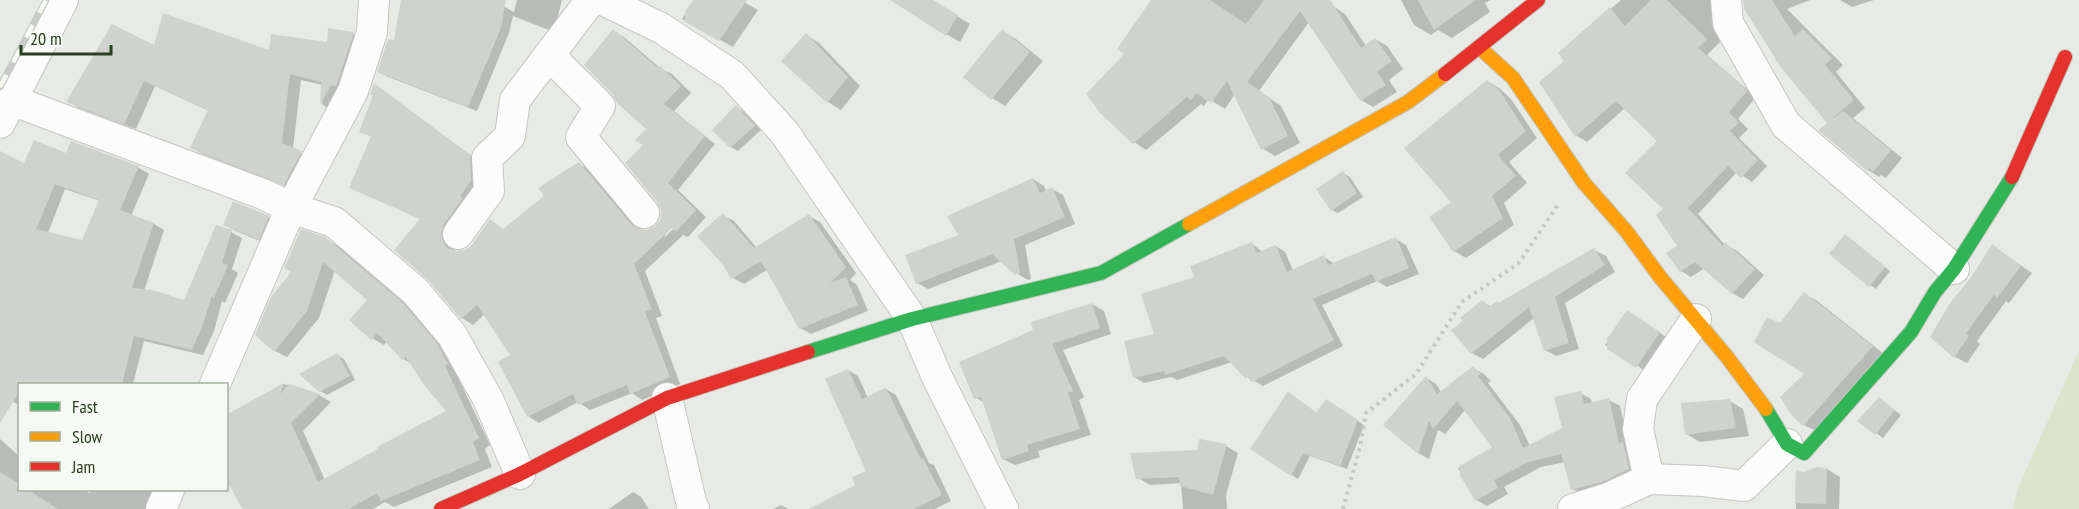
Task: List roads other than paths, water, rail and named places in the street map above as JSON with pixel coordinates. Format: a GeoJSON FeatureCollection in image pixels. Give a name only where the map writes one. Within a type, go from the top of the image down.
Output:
{"type":"FeatureCollection","features":[{"type":"Feature","properties":{"kind":"street"},"geometry":{"type":"LineString","coordinates":[[63,0],[6,112],[263,194],[291,208],[334,222],[415,291],[452,335],[488,399],[520,474]]}},
{"type":"Feature","properties":{"kind":"street"},"geometry":{"type":"LineString","coordinates":[[216,383],[291,208],[353,91],[372,32],[374,0]]}},
{"type":"Feature","properties":{"kind":"street"},"geometry":{"type":"LineString","coordinates":[[458,234],[489,190],[487,158],[510,136],[515,100],[591,0]]}},
{"type":"Feature","properties":{"kind":"street"},"geometry":{"type":"LineString","coordinates":[[603,0],[661,28],[732,75],[784,132],[912,319],[1003,509]]}},
{"type":"Feature","properties":{"kind":"street"},"geometry":{"type":"LineString","coordinates":[[441,509],[520,474],[667,398],[912,319],[1101,273],[1408,102],[1480,48],[1538,0]]}},
{"type":"Feature","properties":{"kind":"street"},"geometry":{"type":"LineString","coordinates":[[1726,0],[1728,23],[1786,125],[1954,269]]}},
{"type":"Feature","properties":{"kind":"street"},"geometry":{"type":"LineString","coordinates":[[1480,48],[1513,78],[1578,175],[1696,319],[1767,411],[1787,444],[1804,453],[1911,332],[1935,292],[1954,269],[2013,176],[2065,57]]}},
{"type":"Feature","properties":{"kind":"street"},"geometry":{"type":"LineString","coordinates":[[549,55],[600,106],[581,137],[644,213]]}},
{"type":"Feature","properties":{"kind":"street"},"geometry":{"type":"LineString","coordinates":[[1649,478],[1638,429],[1642,399],[1696,319]]}},
{"type":"Feature","properties":{"kind":"street"},"geometry":{"type":"LineString","coordinates":[[667,398],[694,509]]}},
{"type":"Feature","properties":{"kind":"street"},"geometry":{"type":"LineString","coordinates":[[1573,509],[1608,498],[1649,478],[1703,481],[1745,497],[1787,444]]}},
{"type":"Feature","properties":{"kind":"street"},"geometry":{"type":"LineString","coordinates":[[161,509],[168,491]]}},
{"type":"Feature","properties":{"kind":"railway"},"geometry":{"type":"LineString","coordinates":[[0,87],[46,0]]}}]}
